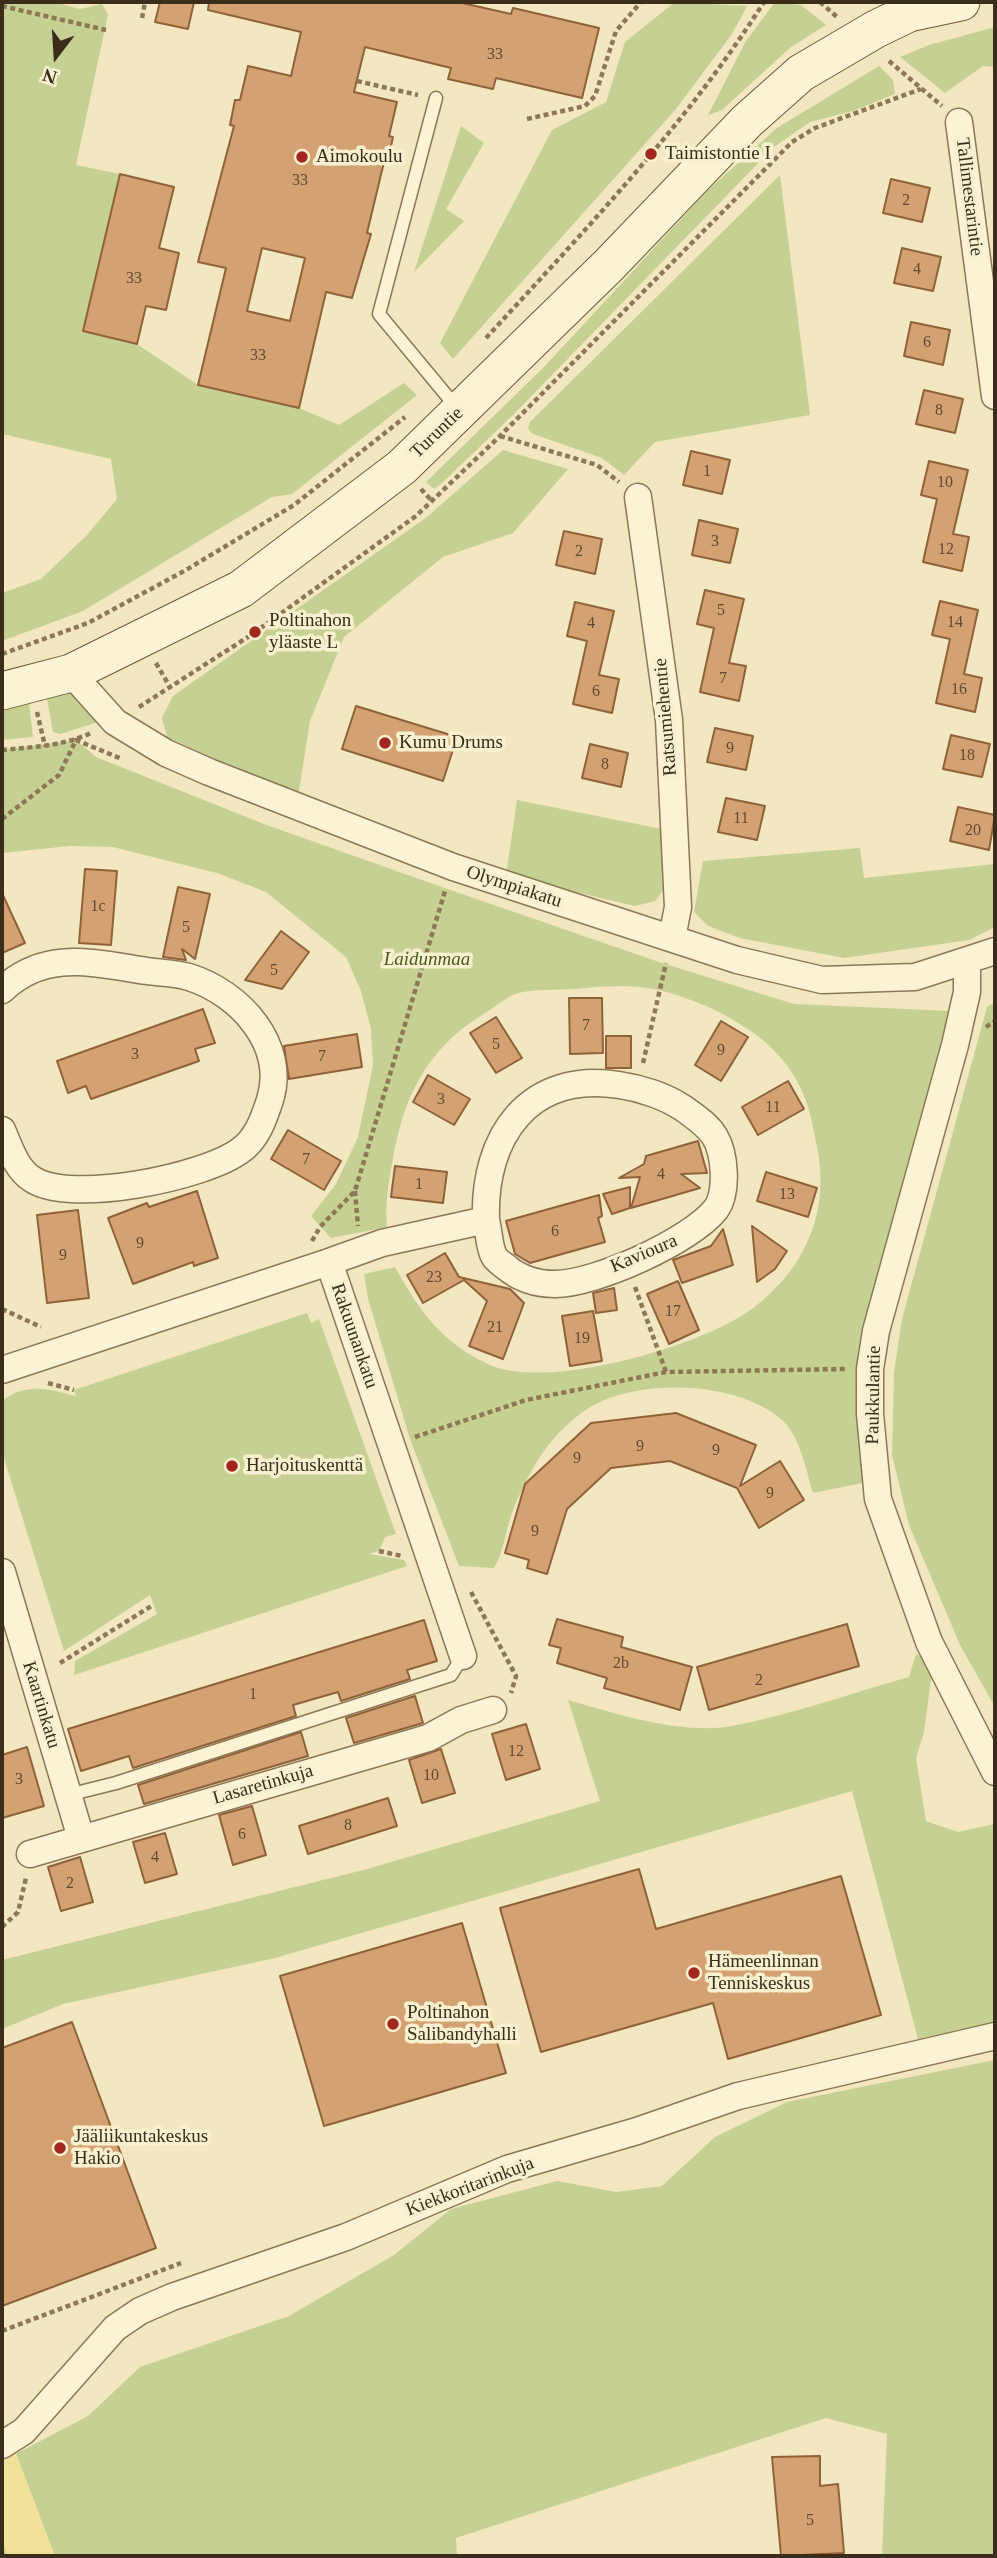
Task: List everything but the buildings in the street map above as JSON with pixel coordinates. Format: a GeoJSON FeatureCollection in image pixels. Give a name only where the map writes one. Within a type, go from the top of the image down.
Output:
{"type":"FeatureCollection","features":[{"type":"Feature","properties":{"kind":"main road","name":"Turuntie"},"geometry":{"type":"LineString","coordinates":[[19,697],[241,589],[377,488],[609,265],[747,121],[801,73],[908,7],[961,2]]}},
{"type":"Feature","properties":{"kind":"street","name":"Tallimestarintie"},"geometry":{"type":"LineString","coordinates":[[959,122],[995,396]]}},
{"type":"Feature","properties":{"kind":"street","name":"Ratsumiehentie"},"geometry":{"type":"LineString","coordinates":[[638,498],[669,720],[678,907],[670,948]]}},
{"type":"Feature","properties":{"kind":"street","name":"Olympiakatu"},"geometry":{"type":"LineString","coordinates":[[71,673],[115,722],[166,753],[453,867],[670,948],[737,960],[821,981],[915,977],[967,963],[995,951]]}},
{"type":"Feature","properties":{"kind":"street"},"geometry":{"type":"LineString","coordinates":[[2,990],[31,968],[64,962],[98,963],[188,976],[225,994],[250,1017],[271,1049],[274,1086],[262,1123],[242,1150],[215,1162],[158,1180],[117,1188],[56,1188],[31,1179],[15,1160],[2,1130]]}},
{"type":"Feature","properties":{"kind":"street","name":"Paukkulantie"},"geometry":{"type":"LineString","coordinates":[[967,963],[967,992],[960,1026],[884,1300],[870,1368],[870,1414],[878,1499],[929,1642],[995,1772]]}},
{"type":"Feature","properties":{"kind":"street","name":"Kavioura"},"geometry":{"type":"LineString","coordinates":[[592,1081],[636,1088],[679,1105],[699,1119],[715,1137],[720,1152],[723,1190],[715,1209],[684,1238],[626,1265],[557,1284],[530,1281],[513,1273],[494,1257],[486,1220],[486,1200],[493,1161],[514,1117],[551,1091],[572,1084],[592,1081]]}},
{"type":"Feature","properties":{"kind":"street"},"geometry":{"type":"LineString","coordinates":[[325,1253],[359,1251],[486,1220]]}},
{"type":"Feature","properties":{"kind":"street","name":"Rakuunankatu"},"geometry":{"type":"LineString","coordinates":[[2,1370],[325,1253],[463,1656]]}},
{"type":"Feature","properties":{"kind":"street","name":"Kaartinkatu"},"geometry":{"type":"LineString","coordinates":[[2,1572],[81,1838]]}},
{"type":"Feature","properties":{"kind":"street","name":"Lasaretinkuja"},"geometry":{"type":"LineString","coordinates":[[30,1854],[428,1738],[461,1720],[493,1710]]}},
{"type":"Feature","properties":{"kind":"street","name":"Kiekkoritarinkuja"},"geometry":{"type":"LineString","coordinates":[[2,2445],[23,2431],[115,2328],[140,2311],[172,2297],[346,2237],[506,2169],[637,2132],[738,2096],[995,2036]]}},
{"type":"Feature","properties":{"kind":"lane"},"geometry":{"type":"LineString","coordinates":[[436,98],[379,314],[459,411]]}},
{"type":"Feature","properties":{"kind":"lane"},"geometry":{"type":"LineString","coordinates":[[68,1795],[116,1783],[451,1675],[463,1656]]}},
{"type":"Feature","properties":{"kind":"path"},"geometry":{"type":"LineString","coordinates":[[142,18],[145,2]]}},
{"type":"Feature","properties":{"kind":"path"},"geometry":{"type":"LineString","coordinates":[[527,119],[585,106],[595,96],[616,31],[641,2]]}},
{"type":"Feature","properties":{"kind":"path"},"geometry":{"type":"LineString","coordinates":[[820,2],[837,17]]}},
{"type":"Feature","properties":{"kind":"path"},"geometry":{"type":"LineString","coordinates":[[2,6],[106,30]]}},
{"type":"Feature","properties":{"kind":"path"},"geometry":{"type":"LineString","coordinates":[[889,61],[959,122]]}},
{"type":"Feature","properties":{"kind":"path"},"geometry":{"type":"LineString","coordinates":[[357,81],[436,98]]}},
{"type":"Feature","properties":{"kind":"path"},"geometry":{"type":"LineString","coordinates":[[500,436],[597,465],[638,498]]}},
{"type":"Feature","properties":{"kind":"path"},"geometry":{"type":"LineString","coordinates":[[19,697],[45,746]]}},
{"type":"Feature","properties":{"kind":"path"},"geometry":{"type":"LineString","coordinates":[[2,819],[59,775],[76,740]]}},
{"type":"Feature","properties":{"kind":"path"},"geometry":{"type":"LineString","coordinates":[[359,1251],[355,1191],[453,867]]}},
{"type":"Feature","properties":{"kind":"path"},"geometry":{"type":"LineString","coordinates":[[636,1088],[670,948]]}},
{"type":"Feature","properties":{"kind":"path"},"geometry":{"type":"LineString","coordinates":[[325,1253],[310,1246],[320,1227],[355,1191]]}},
{"type":"Feature","properties":{"kind":"path"},"geometry":{"type":"LineString","coordinates":[[626,1265],[666,1372]]}},
{"type":"Feature","properties":{"kind":"path"},"geometry":{"type":"LineString","coordinates":[[2,1309],[41,1327]]}},
{"type":"Feature","properties":{"kind":"path"},"geometry":{"type":"LineString","coordinates":[[32,1331],[55,1323]]}},
{"type":"Feature","properties":{"kind":"path"},"geometry":{"type":"LineString","coordinates":[[410,1439],[526,1400],[666,1372],[870,1368]]}},
{"type":"Feature","properties":{"kind":"path"},"geometry":{"type":"LineString","coordinates":[[40,1381],[74,1390]]}},
{"type":"Feature","properties":{"kind":"path"},"geometry":{"type":"LineString","coordinates":[[379,1550],[405,1557]]}},
{"type":"Feature","properties":{"kind":"path"},"geometry":{"type":"LineString","coordinates":[[464,1580],[516,1676],[515,1688],[506,1700],[493,1710]]}},
{"type":"Feature","properties":{"kind":"path"},"geometry":{"type":"LineString","coordinates":[[60,1663],[153,1605]]}},
{"type":"Feature","properties":{"kind":"path"},"geometry":{"type":"LineString","coordinates":[[2,1927],[18,1912],[30,1854]]}},
{"type":"Feature","properties":{"kind":"path"},"geometry":{"type":"LineString","coordinates":[[2,2331],[181,2263]]}},
{"type":"Feature","properties":{"kind":"green space"},"geometry":{"type":"Polygon","coordinates":[[[2,2],[54,2],[80,9],[102,4],[108,14],[76,165],[120,174],[84,331],[137,344],[198,385],[299,408],[339,425],[404,383],[417,395],[292,494],[272,497],[83,611],[2,641],[2,593],[41,579],[87,535],[117,499],[111,459],[2,434],[2,2]]]}},
{"type":"Feature","properties":{"kind":"green space"},"geometry":{"type":"Polygon","coordinates":[[[675,2],[747,6],[732,34],[676,109],[453,359],[440,343],[552,130],[606,102],[625,42],[675,2]]]}},
{"type":"Feature","properties":{"kind":"green space"},"geometry":{"type":"Polygon","coordinates":[[[775,2],[801,5],[826,25],[791,47],[722,110],[708,115],[746,41],[775,2]]]}},
{"type":"Feature","properties":{"kind":"green space"},"geometry":{"type":"Polygon","coordinates":[[[995,27],[995,67],[983,66],[945,93],[900,57],[929,45],[995,27]]]}},
{"type":"Feature","properties":{"kind":"green space"},"geometry":{"type":"Polygon","coordinates":[[[879,66],[893,80],[895,94],[853,111],[810,122],[774,147],[514,414],[442,483],[434,489],[426,482],[544,367],[707,191],[777,128],[879,66]]]}},
{"type":"Feature","properties":{"kind":"green space"},"geometry":{"type":"Polygon","coordinates":[[[461,126],[484,143],[446,209],[464,221],[414,272],[461,126]]]}},
{"type":"Feature","properties":{"kind":"green space"},"geometry":{"type":"Polygon","coordinates":[[[780,175],[810,415],[655,442],[624,475],[602,458],[533,434],[528,429],[530,422],[780,175]]]}},
{"type":"Feature","properties":{"kind":"green space"},"geometry":{"type":"Polygon","coordinates":[[[503,450],[568,469],[513,533],[443,557],[344,637],[310,721],[298,797],[167,737],[162,718],[173,696],[427,517],[503,450]]]}},
{"type":"Feature","properties":{"kind":"green space"},"geometry":{"type":"Polygon","coordinates":[[[71,693],[101,715],[98,722],[60,734],[53,732],[47,698],[71,693]]]}},
{"type":"Feature","properties":{"kind":"green space"},"geometry":{"type":"Polygon","coordinates":[[[29,703],[33,737],[2,740],[2,709],[29,703]]]}},
{"type":"Feature","properties":{"kind":"green space","name":"Laidunmaa"},"geometry":{"type":"Polygon","coordinates":[[[76,740],[96,757],[264,824],[659,962],[794,1004],[951,1011],[860,1356],[858,1437],[867,1482],[813,1493],[802,1454],[788,1427],[764,1407],[742,1398],[691,1388],[638,1391],[615,1396],[589,1408],[579,1414],[550,1443],[520,1493],[494,1568],[459,1566],[410,1439],[368,1299],[364,1274],[395,1267],[423,1312],[445,1336],[458,1347],[490,1365],[516,1372],[588,1368],[628,1360],[703,1335],[734,1320],[768,1295],[795,1264],[812,1230],[819,1202],[819,1157],[811,1118],[801,1088],[786,1064],[757,1036],[721,1013],[682,997],[653,989],[608,986],[518,993],[465,1027],[447,1042],[420,1077],[403,1117],[397,1140],[387,1196],[387,1227],[331,1238],[311,1216],[336,1184],[358,1137],[373,1065],[371,1029],[361,991],[346,957],[266,892],[217,873],[113,847],[70,846],[2,853],[2,750],[76,740]]]}},
{"type":"Feature","properties":{"kind":"green space"},"geometry":{"type":"Polygon","coordinates":[[[517,800],[662,829],[664,889],[655,901],[635,906],[506,876],[517,800]]]}},
{"type":"Feature","properties":{"kind":"green space"},"geometry":{"type":"Polygon","coordinates":[[[860,848],[864,878],[995,864],[995,927],[969,940],[844,958],[740,938],[708,926],[694,912],[703,861],[860,848]]]}},
{"type":"Feature","properties":{"kind":"green space"},"geometry":{"type":"Polygon","coordinates":[[[995,1002],[995,1707],[960,1645],[909,1525],[892,1455],[894,1372],[902,1319],[987,1007],[995,1002]]]}},
{"type":"Feature","properties":{"kind":"green space","name":"Harjoituskenttä"},"geometry":{"type":"Polygon","coordinates":[[[307,1313],[311,1323],[319,1319],[396,1534],[385,1537],[379,1551],[369,1554],[404,1560],[407,1566],[74,1675],[75,1661],[157,1614],[150,1595],[64,1651],[2,1452],[2,1401],[29,1389],[47,1389],[76,1396],[74,1390],[307,1313]]]}},
{"type":"Feature","properties":{"kind":"green space"},"geometry":{"type":"Polygon","coordinates":[[[916,1654],[933,1664],[924,1732],[916,1758],[926,1821],[958,1832],[995,1824],[995,2022],[918,2039],[852,1791],[275,1958],[63,2004],[2,2029],[2,1960],[367,1869],[600,1801],[568,1700],[649,1722],[692,1728],[732,1726],[798,1710],[909,1677],[916,1654]]]}},
{"type":"Feature","properties":{"kind":"green space"},"geometry":{"type":"Polygon","coordinates":[[[995,2060],[995,2556],[882,2556],[887,2434],[826,2418],[456,2538],[457,2556],[2,2556],[2,2461],[88,2416],[140,2367],[289,2316],[394,2255],[451,2209],[557,2181],[616,2192],[662,2186],[715,2137],[787,2102],[995,2060]]]}},
{"type":"Feature","properties":{"kind":"sand"},"geometry":{"type":"Polygon","coordinates":[[[16,2453],[55,2556],[7,2556],[2,2538],[2,2461],[16,2453]]]}},
{"type":"Feature","properties":{"kind":"place","name":"Taimistontie I"},"geometry":{"type":"Point","coordinates":[651,154]}},
{"type":"Feature","properties":{"kind":"place","name":"Aimokoulu"},"geometry":{"type":"Point","coordinates":[302,157]}},
{"type":"Feature","properties":{"kind":"place","name":"Poltinahon yläaste L"},"geometry":{"type":"Point","coordinates":[255,632]}},
{"type":"Feature","properties":{"kind":"place","name":"Kumu Drums"},"geometry":{"type":"Point","coordinates":[385,743]}},
{"type":"Feature","properties":{"kind":"place","name":"Harjoituskenttä"},"geometry":{"type":"Point","coordinates":[232,1466]}},
{"type":"Feature","properties":{"kind":"place","name":"Hämeenlinnan Tenniskeskus"},"geometry":{"type":"Point","coordinates":[694,1973]}},
{"type":"Feature","properties":{"kind":"place","name":"Poltinahon Salibandyhalli"},"geometry":{"type":"Point","coordinates":[393,2024]}},
{"type":"Feature","properties":{"kind":"place","name":"Jääliikuntakeskus Hakio"},"geometry":{"type":"Point","coordinates":[60,2148]}}]}
